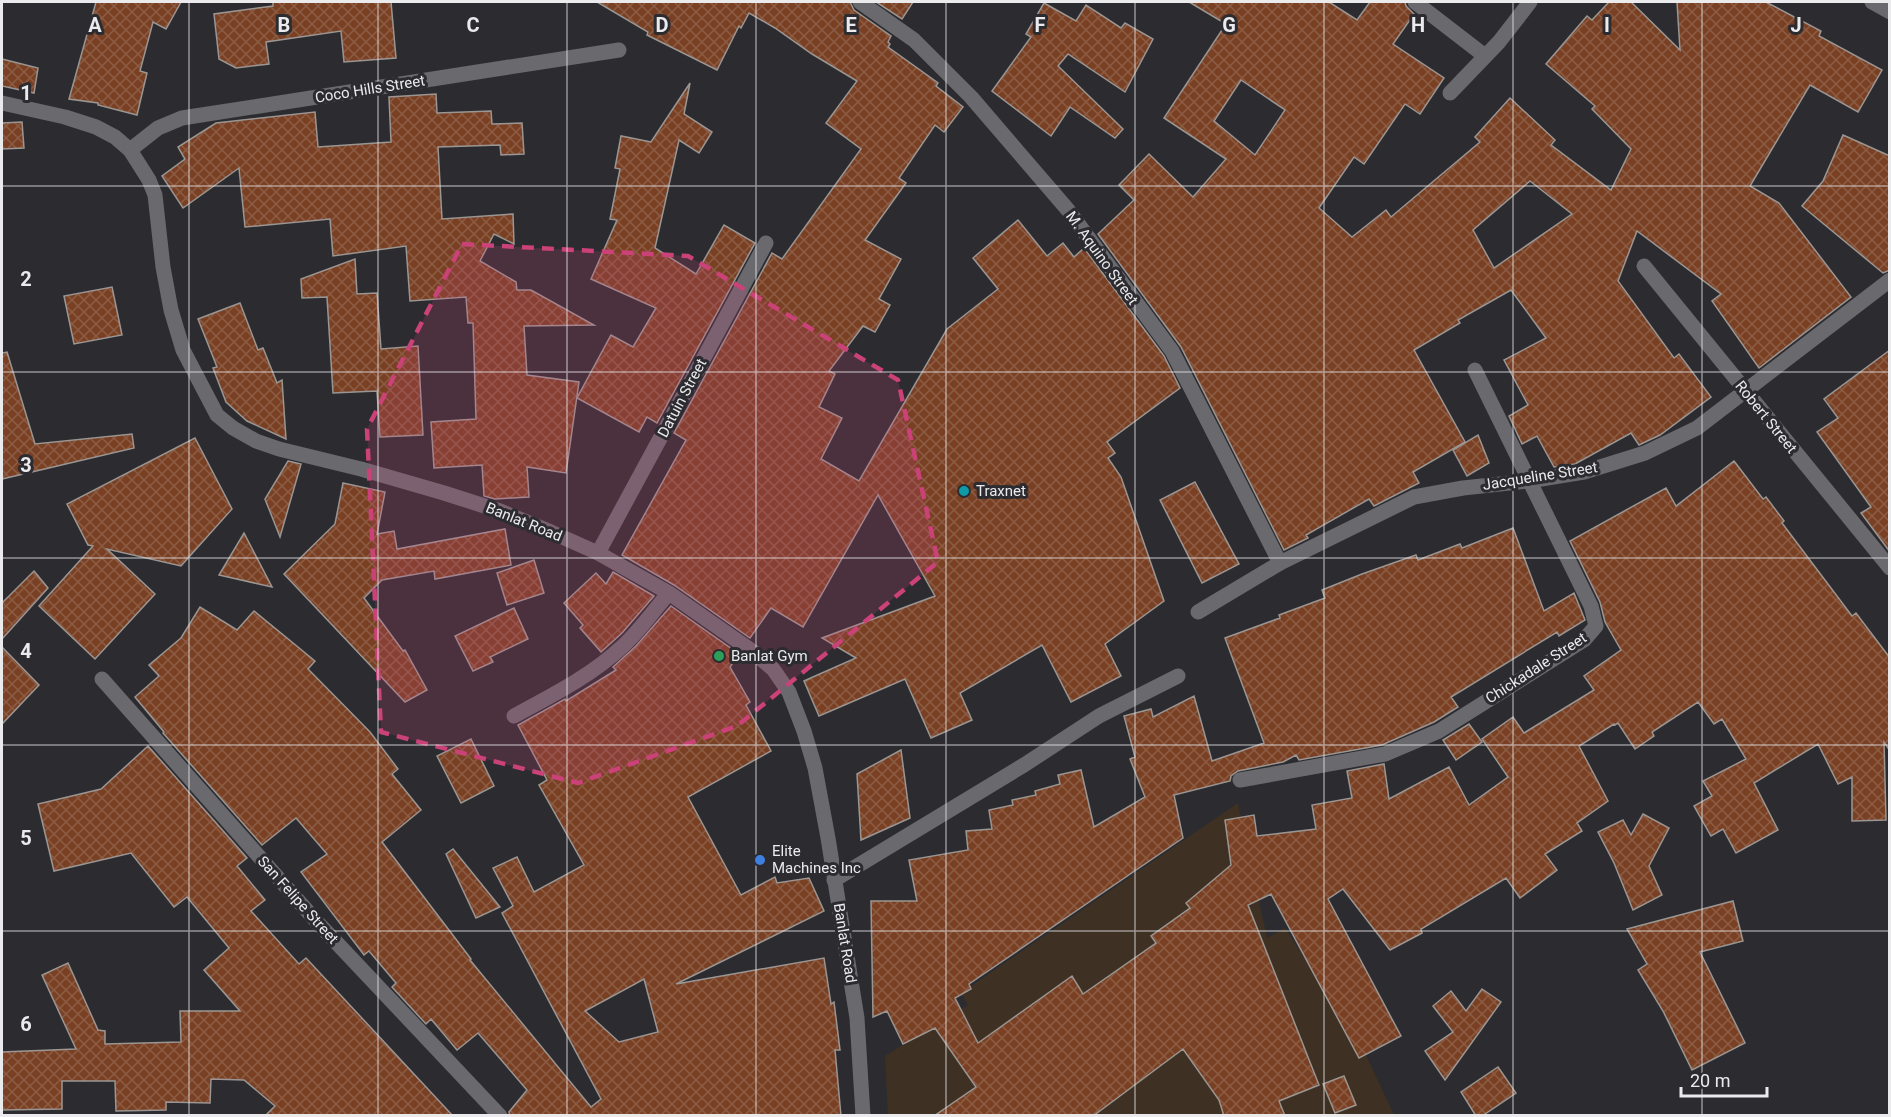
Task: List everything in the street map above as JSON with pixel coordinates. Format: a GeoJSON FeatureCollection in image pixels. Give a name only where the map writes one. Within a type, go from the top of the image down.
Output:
{"type":"FeatureCollection","features":[{"type":"Feature","properties":{"kind":"street","name":"M. Aquino Street"},"geometry":{"type":"LineString","coordinates":[[860,2],[914,40],[971,97],[1068,210],[1172,351],[1280,563]]}},
{"type":"Feature","properties":{"kind":"street"},"geometry":{"type":"LineString","coordinates":[[1415,2],[1485,56]]}},
{"type":"Feature","properties":{"kind":"street"},"geometry":{"type":"LineString","coordinates":[[1450,93],[1499,42],[1530,2]]}},
{"type":"Feature","properties":{"kind":"street"},"geometry":{"type":"LineString","coordinates":[[1872,2],[1890,12]]}},
{"type":"Feature","properties":{"kind":"street","name":"Coco Hills Street"},"geometry":{"type":"LineString","coordinates":[[130,150],[158,128],[182,118],[619,50]]}},
{"type":"Feature","properties":{"kind":"street","name":"Banlat Road"},"geometry":{"type":"LineString","coordinates":[[2,103],[65,117],[96,127],[115,137],[130,150],[149,180],[155,195],[163,267],[171,310],[183,350],[217,415],[233,428],[256,441],[271,446],[361,469],[500,511],[598,553],[669,593],[752,651],[773,669],[789,692],[815,768],[857,1018],[863,1116]]}},
{"type":"Feature","properties":{"kind":"street","name":"Datuin Street"},"geometry":{"type":"LineString","coordinates":[[598,553],[766,243]]}},
{"type":"Feature","properties":{"kind":"street","name":"Robert Street"},"geometry":{"type":"LineString","coordinates":[[1644,266],[1890,568]]}},
{"type":"Feature","properties":{"kind":"street","name":"Jacqueline Street"},"geometry":{"type":"LineString","coordinates":[[1198,612],[1280,563],[1414,497],[1584,472],[1645,453],[1697,428],[1890,280]]}},
{"type":"Feature","properties":{"kind":"street","name":"Chickadale Street"},"geometry":{"type":"LineString","coordinates":[[1240,780],[1385,754],[1413,743],[1438,731],[1584,639],[1596,626],[1590,606],[1475,370]]}},
{"type":"Feature","properties":{"kind":"street"},"geometry":{"type":"LineString","coordinates":[[514,716],[573,684],[600,666],[625,644],[669,593]]}},
{"type":"Feature","properties":{"kind":"street"},"geometry":{"type":"LineString","coordinates":[[834,880],[1024,765],[1099,716],[1178,676]]}},
{"type":"Feature","properties":{"kind":"street","name":"San Felipe Street"},"geometry":{"type":"LineString","coordinates":[[102,679],[318,923],[500,1116]]}},
{"type":"Feature","properties":{"kind":"highlighted area"},"geometry":{"type":"Polygon","coordinates":[[[462,244],[688,256],[898,380],[938,562],[737,726],[578,783],[381,732],[367,429],[462,244]]]}},
{"type":"Feature","properties":{"kind":"shaded area"},"geometry":{"type":"Polygon","coordinates":[[[1238,803],[1267,938],[1285,928],[1364,1051],[1394,1115],[888,1115],[885,1056],[968,1005],[961,993],[1238,803]]]}},
{"type":"Feature","properties":{"kind":"building"},"geometry":{"type":"Polygon","coordinates":[[[96,2],[181,2],[166,29],[153,22],[140,71],[147,73],[137,115],[98,105],[98,103],[69,99],[96,2]]]}},
{"type":"Feature","properties":{"kind":"building"},"geometry":{"type":"Polygon","coordinates":[[[273,2],[391,2],[396,58],[344,62],[341,31],[266,42],[269,64],[236,68],[219,59],[214,14],[273,6],[273,2]]]}},
{"type":"Feature","properties":{"kind":"building"},"geometry":{"type":"Polygon","coordinates":[[[597,2],[850,2],[854,10],[891,36],[888,47],[938,83],[936,86],[963,107],[944,132],[935,125],[899,178],[906,183],[865,240],[901,259],[879,299],[890,305],[875,332],[863,326],[829,371],[835,374],[819,407],[842,418],[821,459],[859,481],[947,329],[998,289],[973,258],[1018,220],[1047,256],[1063,243],[1074,257],[1084,248],[1164,356],[1180,388],[1107,442],[1115,453],[1108,458],[1121,477],[1164,601],[1105,644],[1121,676],[1071,702],[1042,645],[960,693],[972,720],[931,738],[905,679],[819,716],[804,681],[856,658],[822,638],[935,596],[878,495],[803,627],[771,608],[750,638],[674,585],[622,555],[686,440],[674,433],[772,253],[782,259],[861,149],[826,123],[857,81],[749,13],[741,28],[739,26],[717,70],[647,35],[648,32],[597,2]]]}},
{"type":"Feature","properties":{"kind":"building"},"geometry":{"type":"Polygon","coordinates":[[[876,2],[913,2],[902,19],[876,2]]]}},
{"type":"Feature","properties":{"kind":"building"},"geometry":{"type":"Polygon","coordinates":[[[1189,2],[1329,2],[1357,20],[1370,2],[1405,2],[1414,14],[1393,44],[1444,78],[1420,114],[1405,104],[1364,164],[1354,157],[1319,208],[1352,237],[1386,210],[1391,217],[1480,142],[1475,137],[1510,98],[1555,140],[1551,145],[1611,190],[1631,149],[1592,109],[1595,106],[1546,64],[1587,16],[1592,20],[1609,2],[1631,2],[1680,50],[1677,2],[1766,2],[1821,31],[1819,36],[1882,70],[1858,112],[1810,85],[1750,186],[1779,203],[1851,297],[1759,368],[1712,301],[1721,294],[1637,231],[1618,281],[1674,358],[1679,354],[1711,397],[1660,435],[1639,445],[1631,433],[1575,464],[1554,467],[1537,436],[1522,444],[1509,416],[1528,405],[1504,360],[1546,338],[1511,290],[1458,320],[1460,323],[1414,350],[1465,442],[1413,472],[1419,483],[1374,506],[1369,499],[1306,535],[1308,538],[1284,550],[1181,347],[1098,234],[1134,200],[1119,185],[1149,154],[1193,197],[1226,159],[1164,118],[1226,24],[1189,2]],[[1241,80],[1214,121],[1255,155],[1285,110],[1241,80]],[[1530,181],[1473,230],[1494,268],[1572,214],[1530,181]]]}},
{"type":"Feature","properties":{"kind":"building"},"geometry":{"type":"Polygon","coordinates":[[[1044,3],[1076,21],[1086,5],[1121,28],[1125,23],[1153,39],[1125,92],[1068,54],[1058,66],[1123,129],[1115,138],[1070,107],[1051,136],[992,91],[1031,37],[1026,34],[1044,3]]]}},
{"type":"Feature","properties":{"kind":"building"},"geometry":{"type":"Polygon","coordinates":[[[2,59],[38,68],[34,93],[2,86],[2,59]]]}},
{"type":"Feature","properties":{"kind":"building"},"geometry":{"type":"Polygon","coordinates":[[[690,83],[684,114],[712,132],[699,153],[679,140],[655,248],[696,274],[724,225],[755,243],[657,423],[647,417],[639,432],[577,398],[611,335],[633,347],[656,308],[591,279],[617,220],[610,219],[620,169],[615,168],[621,136],[651,142],[690,83]]]}},
{"type":"Feature","properties":{"kind":"building"},"geometry":{"type":"Polygon","coordinates":[[[436,94],[437,113],[491,111],[492,124],[522,123],[524,154],[501,155],[500,145],[438,147],[442,219],[513,214],[514,244],[494,234],[480,261],[516,282],[517,290],[531,290],[594,325],[524,326],[527,375],[579,382],[566,473],[527,467],[529,497],[495,499],[484,496],[482,465],[434,468],[431,422],[476,419],[473,323],[468,323],[466,297],[410,301],[406,246],[333,256],[330,219],[245,227],[239,168],[183,208],[162,176],[185,159],[178,147],[216,123],[315,112],[318,147],[391,142],[389,97],[436,94]]]}},
{"type":"Feature","properties":{"kind":"building"},"geometry":{"type":"Polygon","coordinates":[[[22,122],[24,148],[2,149],[2,123],[22,122]]]}},
{"type":"Feature","properties":{"kind":"building"},"geometry":{"type":"Polygon","coordinates":[[[1843,135],[1890,156],[1890,270],[1883,273],[1802,206],[1823,181],[1843,135]]]}},
{"type":"Feature","properties":{"kind":"building"},"geometry":{"type":"Polygon","coordinates":[[[355,259],[357,294],[377,293],[381,349],[418,346],[423,435],[380,437],[377,391],[333,393],[327,297],[302,298],[301,279],[355,259]]]}},
{"type":"Feature","properties":{"kind":"building"},"geometry":{"type":"Polygon","coordinates":[[[112,287],[122,335],[74,344],[64,296],[112,287]]]}},
{"type":"Feature","properties":{"kind":"building"},"geometry":{"type":"Polygon","coordinates":[[[240,303],[258,350],[263,348],[277,383],[282,380],[286,439],[247,421],[226,402],[213,368],[217,367],[198,319],[240,303]]]}},
{"type":"Feature","properties":{"kind":"building"},"geometry":{"type":"Polygon","coordinates":[[[1890,350],[1890,552],[1861,513],[1871,507],[1817,432],[1838,418],[1824,399],[1890,350]]]}},
{"type":"Feature","properties":{"kind":"building"},"geometry":{"type":"Polygon","coordinates":[[[7,352],[35,444],[132,434],[134,448],[2,479],[2,353],[7,352]]]}},
{"type":"Feature","properties":{"kind":"building"},"geometry":{"type":"Polygon","coordinates":[[[1478,435],[1489,463],[1467,476],[1453,450],[1478,435]]]}},
{"type":"Feature","properties":{"kind":"building"},"geometry":{"type":"Polygon","coordinates":[[[195,438],[232,509],[181,566],[107,549],[155,594],[95,659],[39,606],[93,546],[88,545],[67,504],[195,438]]]}},
{"type":"Feature","properties":{"kind":"building"},"geometry":{"type":"Polygon","coordinates":[[[288,461],[301,464],[280,537],[265,499],[288,461]]]}},
{"type":"Feature","properties":{"kind":"building"},"geometry":{"type":"Polygon","coordinates":[[[1734,461],[1763,499],[1766,497],[1784,521],[1782,523],[1852,616],[1856,613],[1890,658],[1890,751],[1884,742],[1886,820],[1852,821],[1852,777],[1838,784],[1818,744],[1754,783],[1778,830],[1736,853],[1723,829],[1711,836],[1694,806],[1712,796],[1703,781],[1746,759],[1722,719],[1714,724],[1698,702],[1652,732],[1654,736],[1635,749],[1618,723],[1614,724],[1579,746],[1608,801],[1577,823],[1582,831],[1545,854],[1557,870],[1520,898],[1506,878],[1421,929],[1422,933],[1390,950],[1343,889],[1328,899],[1401,1036],[1359,1058],[1271,894],[1248,905],[1319,1085],[1279,1101],[1285,1116],[1224,1116],[1219,1100],[1183,1049],[1093,1116],[934,1116],[976,1087],[935,1028],[903,1044],[887,1011],[873,1017],[871,901],[917,901],[909,860],[968,850],[966,831],[992,829],[989,810],[1013,805],[1012,800],[1036,795],[1035,791],[1060,784],[1058,775],[1081,770],[1094,827],[1145,797],[1130,759],[1135,757],[1124,716],[1151,709],[1153,717],[1194,696],[1212,761],[1264,743],[1225,638],[1280,618],[1279,615],[1325,598],[1322,590],[1362,574],[1416,555],[1418,560],[1460,544],[1462,548],[1513,528],[1544,611],[1574,593],[1585,620],[1559,636],[1557,632],[1451,697],[1458,707],[1434,722],[1382,745],[1299,760],[1296,755],[1283,762],[1238,771],[1231,776],[1230,781],[1174,795],[1183,838],[969,984],[971,989],[955,998],[978,1043],[1072,976],[1083,994],[1156,943],[1151,936],[1190,908],[1186,903],[1231,865],[1225,820],[1254,815],[1257,836],[1316,829],[1312,805],[1352,798],[1347,771],[1384,764],[1389,799],[1449,767],[1469,805],[1508,777],[1482,739],[1513,717],[1524,733],[1594,690],[1584,676],[1621,650],[1605,622],[1600,602],[1570,541],[1666,488],[1676,506],[1734,461]]]}},
{"type":"Feature","properties":{"kind":"building"},"geometry":{"type":"Polygon","coordinates":[[[1195,482],[1239,564],[1202,583],[1160,500],[1195,482]]]}},
{"type":"Feature","properties":{"kind":"building"},"geometry":{"type":"Polygon","coordinates":[[[343,483],[385,492],[377,534],[394,531],[397,549],[505,529],[511,565],[435,579],[434,571],[382,580],[364,598],[403,651],[405,650],[427,690],[405,702],[284,574],[335,524],[343,483]]]}},
{"type":"Feature","properties":{"kind":"building"},"geometry":{"type":"Polygon","coordinates":[[[244,533],[272,587],[219,575],[244,533]]]}},
{"type":"Feature","properties":{"kind":"building"},"geometry":{"type":"Polygon","coordinates":[[[534,560],[544,593],[507,605],[497,573],[534,560]]]}},
{"type":"Feature","properties":{"kind":"building"},"geometry":{"type":"Polygon","coordinates":[[[34,571],[48,588],[2,639],[2,603],[34,571]]]}},
{"type":"Feature","properties":{"kind":"building"},"geometry":{"type":"Polygon","coordinates":[[[613,572],[654,596],[622,633],[601,652],[580,628],[583,625],[564,603],[596,573],[606,584],[613,572]]]}},
{"type":"Feature","properties":{"kind":"building"},"geometry":{"type":"Polygon","coordinates":[[[671,606],[739,654],[730,667],[750,702],[746,705],[771,751],[688,797],[741,895],[775,877],[777,883],[809,878],[824,911],[676,984],[824,958],[831,1004],[834,1002],[840,1050],[835,1050],[841,1116],[510,1116],[509,1112],[527,1090],[478,1033],[457,1050],[431,1019],[426,1024],[392,987],[396,983],[369,951],[364,955],[301,872],[327,854],[296,818],[262,845],[163,733],[135,697],[159,676],[149,665],[181,638],[200,607],[237,630],[254,611],[315,661],[308,669],[370,732],[398,769],[392,774],[421,810],[382,842],[470,960],[591,1107],[601,1099],[502,913],[513,906],[493,868],[517,857],[534,892],[584,865],[539,785],[547,780],[518,725],[565,699],[566,701],[616,670],[613,667],[636,646],[671,606]],[[644,979],[585,1011],[619,1042],[658,1032],[644,979]]]}},
{"type":"Feature","properties":{"kind":"building"},"geometry":{"type":"Polygon","coordinates":[[[514,608],[528,639],[490,657],[493,662],[473,671],[455,636],[514,608]]]}},
{"type":"Feature","properties":{"kind":"building"},"geometry":{"type":"Polygon","coordinates":[[[2,647],[39,685],[2,724],[2,647]]]}},
{"type":"Feature","properties":{"kind":"building"},"geometry":{"type":"Polygon","coordinates":[[[1469,724],[1482,742],[1456,760],[1443,740],[1469,724]]]}},
{"type":"Feature","properties":{"kind":"building"},"geometry":{"type":"Polygon","coordinates":[[[471,739],[494,786],[461,803],[437,756],[471,739]]]}},
{"type":"Feature","properties":{"kind":"building"},"geometry":{"type":"Polygon","coordinates":[[[148,746],[247,858],[237,866],[265,900],[251,911],[299,964],[306,958],[453,1116],[265,1116],[275,1106],[244,1080],[211,1079],[210,1103],[166,1102],[166,1110],[116,1111],[115,1081],[62,1081],[62,1109],[2,1110],[2,1052],[76,1049],[42,975],[68,963],[98,1030],[105,1031],[105,1044],[181,1042],[180,1011],[240,1011],[204,970],[229,948],[187,897],[174,907],[131,853],[54,871],[38,804],[101,789],[148,746]]]}},
{"type":"Feature","properties":{"kind":"building"},"geometry":{"type":"Polygon","coordinates":[[[901,750],[910,818],[861,840],[857,774],[901,750]]]}},
{"type":"Feature","properties":{"kind":"building"},"geometry":{"type":"Polygon","coordinates":[[[1643,814],[1669,828],[1649,866],[1662,895],[1633,910],[1614,863],[1598,832],[1623,820],[1631,835],[1643,814]]]}},
{"type":"Feature","properties":{"kind":"building"},"geometry":{"type":"Polygon","coordinates":[[[453,849],[500,907],[476,918],[446,854],[453,849]]]}},
{"type":"Feature","properties":{"kind":"building"},"geometry":{"type":"Polygon","coordinates":[[[1733,901],[1743,941],[1700,952],[1745,1043],[1692,1070],[1663,1011],[1638,970],[1647,964],[1627,929],[1733,901]]]}},
{"type":"Feature","properties":{"kind":"building"},"geometry":{"type":"Polygon","coordinates":[[[1482,989],[1501,1002],[1445,1080],[1425,1051],[1453,1032],[1433,1006],[1451,991],[1466,1011],[1482,989]]]}},
{"type":"Feature","properties":{"kind":"building"},"geometry":{"type":"Polygon","coordinates":[[[1498,1067],[1516,1093],[1482,1116],[1476,1116],[1461,1092],[1498,1067]]]}},
{"type":"Feature","properties":{"kind":"building"},"geometry":{"type":"Polygon","coordinates":[[[1344,1076],[1356,1105],[1335,1113],[1323,1084],[1344,1076]]]}},
{"type":"Feature","properties":{"kind":"place","name":"Traxnet"},"geometry":{"type":"Point","coordinates":[964,491]}},
{"type":"Feature","properties":{"kind":"place","name":"Banlat Gym"},"geometry":{"type":"Point","coordinates":[719,656]}},
{"type":"Feature","properties":{"kind":"place","name":"Elite Machines Inc"},"geometry":{"type":"Point","coordinates":[760,860]}}]}
